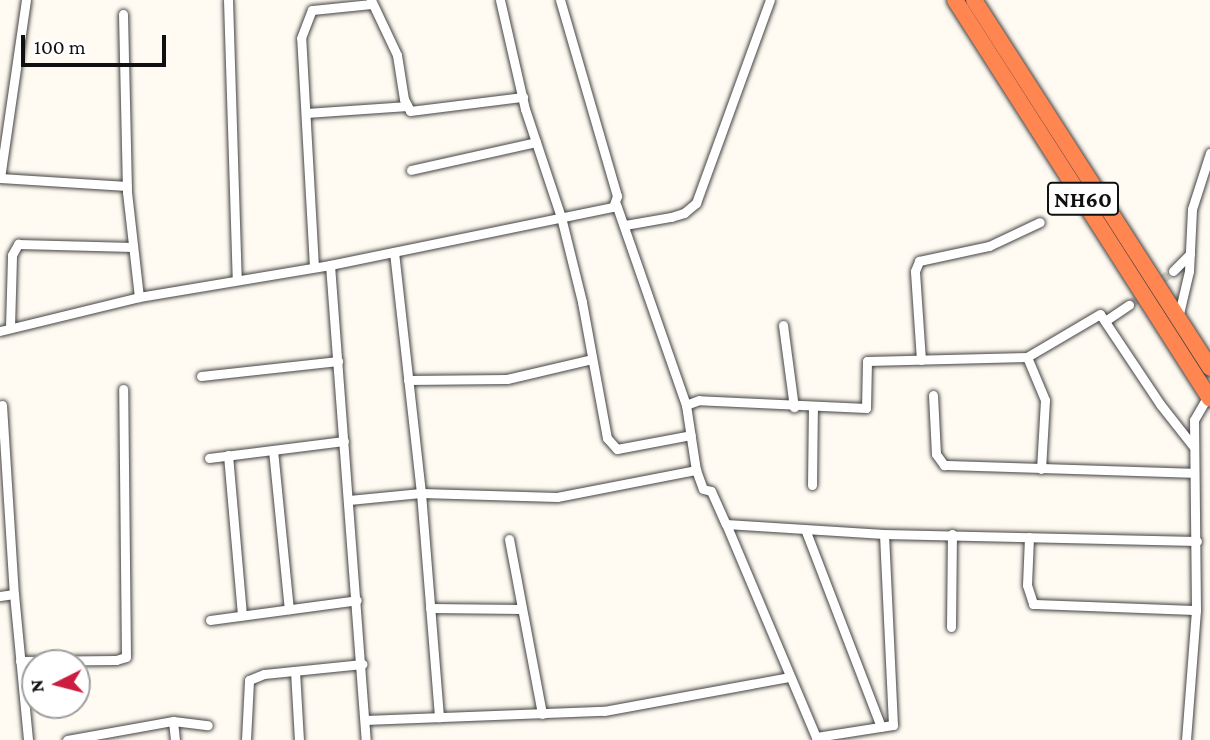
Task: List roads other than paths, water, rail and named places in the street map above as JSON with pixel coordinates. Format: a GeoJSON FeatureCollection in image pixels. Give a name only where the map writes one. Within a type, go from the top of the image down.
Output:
{"type":"FeatureCollection","features":[{"type":"Feature","properties":{"kind":"highway","name":"NH60"},"geometry":{"type":"LineString","coordinates":[[955,0],[1209,395]]}},
{"type":"Feature","properties":{"kind":"highway","name":"NH60"},"geometry":{"type":"LineString","coordinates":[[974,0],[1210,368]]}},
{"type":"Feature","properties":{"kind":"street"},"geometry":{"type":"LineString","coordinates":[[26,0],[0,178],[127,186]]}},
{"type":"Feature","properties":{"kind":"street"},"geometry":{"type":"LineString","coordinates":[[228,0],[237,280]]}},
{"type":"Feature","properties":{"kind":"street"},"geometry":{"type":"LineString","coordinates":[[500,0],[523,97],[561,216],[607,438],[613,448],[691,435]]}},
{"type":"Feature","properties":{"kind":"street"},"geometry":{"type":"LineString","coordinates":[[560,0],[589,97],[616,204],[686,405],[696,470],[703,488],[711,491],[726,524],[817,739]]}},
{"type":"Feature","properties":{"kind":"street"},"geometry":{"type":"LineString","coordinates":[[625,225],[684,213],[696,203],[771,0]]}},
{"type":"Feature","properties":{"kind":"street"},"geometry":{"type":"LineString","coordinates":[[314,267],[307,113],[300,46],[308,15],[318,4],[372,2],[397,55],[407,106]]}},
{"type":"Feature","properties":{"kind":"street"},"geometry":{"type":"LineString","coordinates":[[123,15],[127,186],[139,297]]}},
{"type":"Feature","properties":{"kind":"street"},"geometry":{"type":"LineString","coordinates":[[307,113],[407,106],[415,112],[523,97]]}},
{"type":"Feature","properties":{"kind":"street"},"geometry":{"type":"LineString","coordinates":[[411,170],[536,142]]}},
{"type":"Feature","properties":{"kind":"street"},"geometry":{"type":"LineString","coordinates":[[1178,318],[1190,254],[1192,209],[1210,153]]}},
{"type":"Feature","properties":{"kind":"street"},"geometry":{"type":"LineString","coordinates":[[0,331],[139,297],[330,265],[616,204]]}},
{"type":"Feature","properties":{"kind":"street"},"geometry":{"type":"LineString","coordinates":[[921,360],[915,271],[919,261],[989,246],[1040,222]]}},
{"type":"Feature","properties":{"kind":"street"},"geometry":{"type":"LineString","coordinates":[[10,328],[12,255],[18,244],[133,247]]}},
{"type":"Feature","properties":{"kind":"street"},"geometry":{"type":"LineString","coordinates":[[394,252],[421,493],[439,717]]}},
{"type":"Feature","properties":{"kind":"street"},"geometry":{"type":"LineString","coordinates":[[1173,271],[1190,254]]}},
{"type":"Feature","properties":{"kind":"street"},"geometry":{"type":"LineString","coordinates":[[330,265],[366,740]]}},
{"type":"Feature","properties":{"kind":"street"},"geometry":{"type":"LineString","coordinates":[[1105,321],[1129,305]]}},
{"type":"Feature","properties":{"kind":"street"},"geometry":{"type":"LineString","coordinates":[[686,405],[699,400],[794,407],[866,408],[867,361],[1027,358],[1100,314],[1160,404],[1194,446]]}},
{"type":"Feature","properties":{"kind":"street"},"geometry":{"type":"LineString","coordinates":[[783,325],[794,407]]}},
{"type":"Feature","properties":{"kind":"street"},"geometry":{"type":"LineString","coordinates":[[1027,358],[1045,400],[1041,468]]}},
{"type":"Feature","properties":{"kind":"street"},"geometry":{"type":"LineString","coordinates":[[408,380],[507,379],[592,359]]}},
{"type":"Feature","properties":{"kind":"street"},"geometry":{"type":"LineString","coordinates":[[201,376],[338,362]]}},
{"type":"Feature","properties":{"kind":"street"},"geometry":{"type":"LineString","coordinates":[[20,661],[116,660],[126,656],[123,389]]}},
{"type":"Feature","properties":{"kind":"street"},"geometry":{"type":"LineString","coordinates":[[933,395],[936,454],[944,465],[1194,473]]}},
{"type":"Feature","properties":{"kind":"street"},"geometry":{"type":"LineString","coordinates":[[1186,740],[1196,610],[1194,420],[1209,395]]}},
{"type":"Feature","properties":{"kind":"street"},"geometry":{"type":"LineString","coordinates":[[2,405],[14,594],[28,740]]}},
{"type":"Feature","properties":{"kind":"street"},"geometry":{"type":"LineString","coordinates":[[812,485],[813,407]]}},
{"type":"Feature","properties":{"kind":"street"},"geometry":{"type":"LineString","coordinates":[[209,458],[344,441]]}},
{"type":"Feature","properties":{"kind":"street"},"geometry":{"type":"LineString","coordinates":[[273,450],[289,609]]}},
{"type":"Feature","properties":{"kind":"street"},"geometry":{"type":"LineString","coordinates":[[228,455],[242,615]]}},
{"type":"Feature","properties":{"kind":"street"},"geometry":{"type":"LineString","coordinates":[[349,500],[421,493],[556,497],[696,470]]}},
{"type":"Feature","properties":{"kind":"street"},"geometry":{"type":"LineString","coordinates":[[726,524],[884,534],[1197,541]]}},
{"type":"Feature","properties":{"kind":"street"},"geometry":{"type":"LineString","coordinates":[[805,528],[881,727]]}},
{"type":"Feature","properties":{"kind":"street"},"geometry":{"type":"LineString","coordinates":[[805,740],[894,724],[884,534]]}},
{"type":"Feature","properties":{"kind":"street"},"geometry":{"type":"LineString","coordinates":[[951,627],[952,534]]}},
{"type":"Feature","properties":{"kind":"street"},"geometry":{"type":"LineString","coordinates":[[1029,537],[1027,585],[1033,604],[1196,610]]}},
{"type":"Feature","properties":{"kind":"street"},"geometry":{"type":"LineString","coordinates":[[509,539],[542,714]]}},
{"type":"Feature","properties":{"kind":"street"},"geometry":{"type":"LineString","coordinates":[[0,596],[14,594]]}},
{"type":"Feature","properties":{"kind":"street"},"geometry":{"type":"LineString","coordinates":[[210,620],[357,600]]}},
{"type":"Feature","properties":{"kind":"street"},"geometry":{"type":"LineString","coordinates":[[430,608],[522,609]]}},
{"type":"Feature","properties":{"kind":"street"},"geometry":{"type":"LineString","coordinates":[[246,740],[249,680],[264,674],[362,664]]}},
{"type":"Feature","properties":{"kind":"street"},"geometry":{"type":"LineString","coordinates":[[295,671],[299,740]]}},
{"type":"Feature","properties":{"kind":"street"},"geometry":{"type":"LineString","coordinates":[[365,720],[619,709],[790,677]]}},
{"type":"Feature","properties":{"kind":"street"},"geometry":{"type":"LineString","coordinates":[[173,721],[175,740]]}},
{"type":"Feature","properties":{"kind":"street"},"geometry":{"type":"LineString","coordinates":[[67,740],[173,721],[208,725]]}},
{"type":"Feature","properties":{"kind":"tunnel"},"geometry":{"type":"LineString","coordinates":[[1129,305],[1173,271]]}}]}
